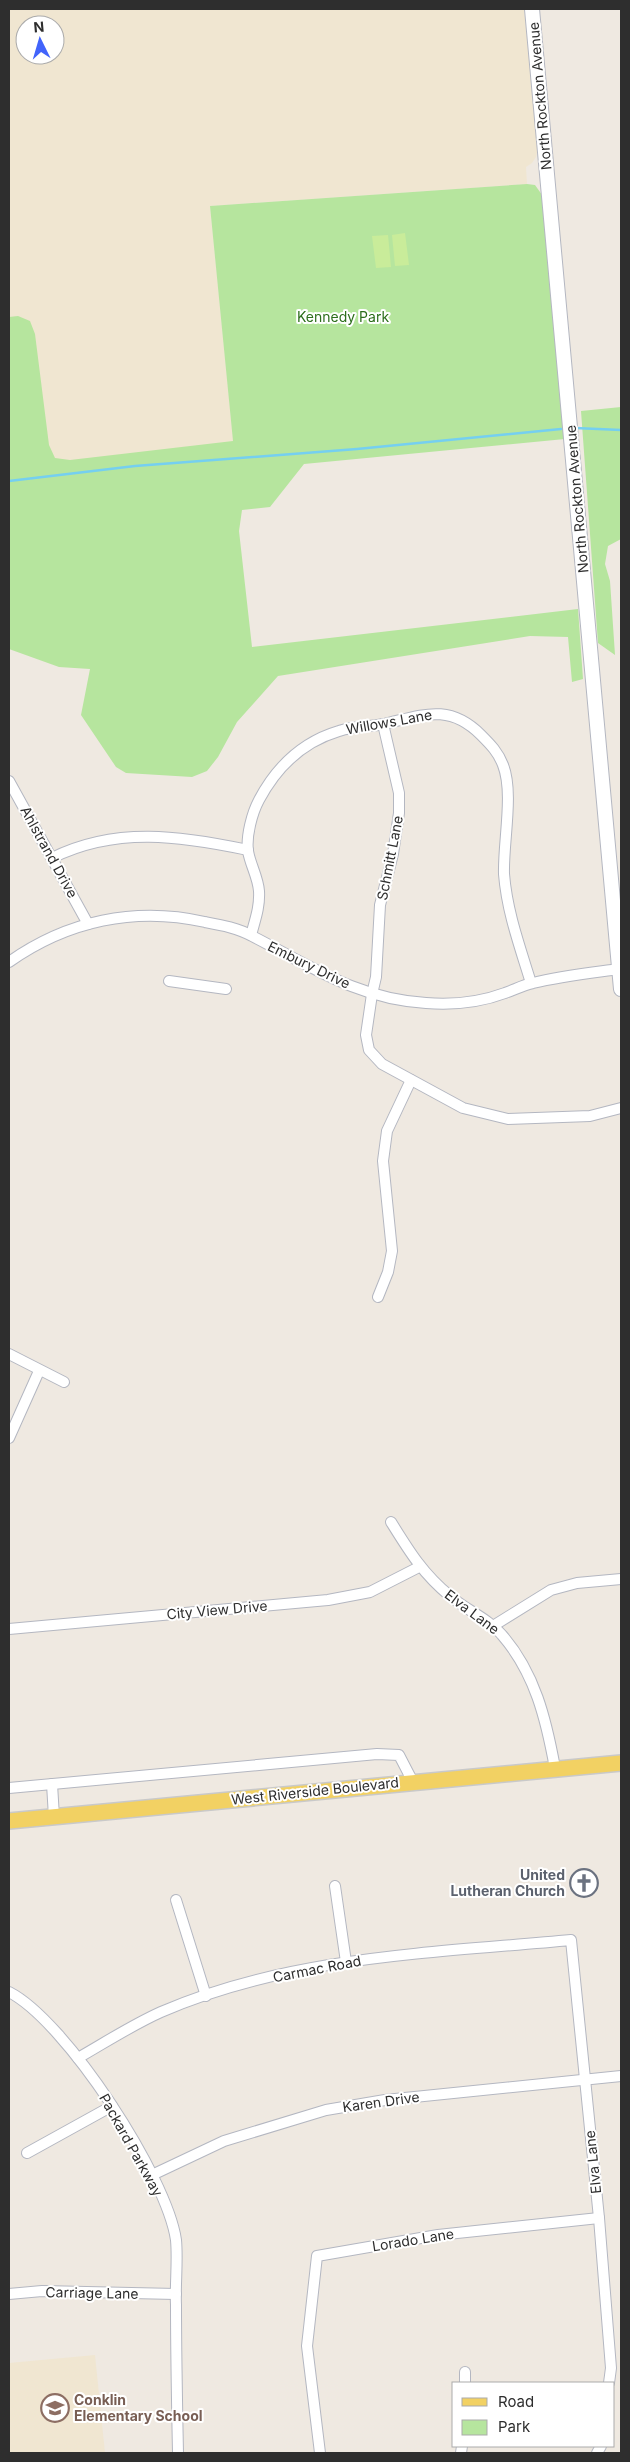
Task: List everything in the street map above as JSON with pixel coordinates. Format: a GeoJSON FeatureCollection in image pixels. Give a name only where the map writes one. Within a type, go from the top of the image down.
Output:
{"type":"FeatureCollection","features":[{"type":"Feature","properties":{"kind":"main road","name":"West Riverside Boulevard"},"geometry":{"type":"LineString","coordinates":[[9,1821],[621,1763]]}},
{"type":"Feature","properties":{"kind":"street","name":"North Rockton Avenue"},"geometry":{"type":"LineString","coordinates":[[532,9],[621,989]]}},
{"type":"Feature","properties":{"kind":"street","name":"Willows Lane"},"geometry":{"type":"LineString","coordinates":[[250,935],[259,908],[259,889],[248,850],[251,821],[258,801],[281,765],[312,742],[339,731],[383,724],[423,714],[438,713],[461,718],[496,750],[508,783],[504,872],[508,910],[531,983]]}},
{"type":"Feature","properties":{"kind":"street","name":"Schmitt Lane"},"geometry":{"type":"LineString","coordinates":[[383,724],[399,793],[399,813],[393,854],[380,905],[376,977],[366,1035],[369,1050],[382,1064],[463,1108],[508,1119],[590,1116],[621,1108]]}},
{"type":"Feature","properties":{"kind":"street","name":"Ahlstrand Drive"},"geometry":{"type":"LineString","coordinates":[[9,781],[88,924]]}},
{"type":"Feature","properties":{"kind":"street"},"geometry":{"type":"LineString","coordinates":[[52,858],[73,848],[132,837],[166,836],[248,850]]}},
{"type":"Feature","properties":{"kind":"street","name":"Embury Drive"},"geometry":{"type":"LineString","coordinates":[[9,962],[39,943],[74,927],[112,918],[161,915],[207,922],[250,935],[330,978],[372,994],[426,1003],[468,1002],[503,994],[531,983],[620,972]]}},
{"type":"Feature","properties":{"kind":"street"},"geometry":{"type":"LineString","coordinates":[[169,982],[226,989]]}},
{"type":"Feature","properties":{"kind":"street"},"geometry":{"type":"LineString","coordinates":[[378,1297],[388,1272],[392,1251],[383,1162],[386,1131],[411,1080]]}},
{"type":"Feature","properties":{"kind":"street"},"geometry":{"type":"LineString","coordinates":[[9,1354],[64,1382]]}},
{"type":"Feature","properties":{"kind":"street"},"geometry":{"type":"LineString","coordinates":[[9,1438],[39,1370]]}},
{"type":"Feature","properties":{"kind":"street","name":"Elva Lane"},"geometry":{"type":"LineString","coordinates":[[391,1522],[419,1567],[450,1597],[502,1634],[535,1687],[550,1738],[555,1768]]}},
{"type":"Feature","properties":{"kind":"street","name":"City View Drive"},"geometry":{"type":"LineString","coordinates":[[9,1630],[328,1600],[370,1592],[419,1567]]}},
{"type":"Feature","properties":{"kind":"street"},"geometry":{"type":"LineString","coordinates":[[493,1626],[551,1590],[577,1583],[621,1579]]}},
{"type":"Feature","properties":{"kind":"street"},"geometry":{"type":"LineString","coordinates":[[9,1788],[377,1754],[399,1755],[413,1782]]}},
{"type":"Feature","properties":{"kind":"street"},"geometry":{"type":"LineString","coordinates":[[52,1784],[54,1817]]}},
{"type":"Feature","properties":{"kind":"street"},"geometry":{"type":"LineString","coordinates":[[336,1886],[346,1962]]}},
{"type":"Feature","properties":{"kind":"street"},"geometry":{"type":"LineString","coordinates":[[176,1900],[206,1996]]}},
{"type":"Feature","properties":{"kind":"street","name":"Elva Lane"},"geometry":{"type":"LineString","coordinates":[[572,1940],[612,2368],[609,2382]]}},
{"type":"Feature","properties":{"kind":"street","name":"Carmac Road"},"geometry":{"type":"LineString","coordinates":[[78,2058],[128,2028],[163,2012],[206,1996],[262,1980],[346,1962],[572,1940]]}},
{"type":"Feature","properties":{"kind":"street","name":"Packard Parkway"},"geometry":{"type":"LineString","coordinates":[[9,1992],[34,2008],[78,2058],[112,2106],[152,2175],[161,2195],[176,2240],[178,2453]]}},
{"type":"Feature","properties":{"kind":"street","name":"Karen Drive"},"geometry":{"type":"LineString","coordinates":[[152,2175],[243,2134],[326,2110],[385,2100],[621,2076]]}},
{"type":"Feature","properties":{"kind":"street"},"geometry":{"type":"LineString","coordinates":[[27,2153],[112,2106]]}},
{"type":"Feature","properties":{"kind":"street","name":"Lorado Lane"},"geometry":{"type":"LineString","coordinates":[[320,2453],[307,2346],[317,2256],[438,2235],[599,2218]]}},
{"type":"Feature","properties":{"kind":"street","name":"Carriage Lane"},"geometry":{"type":"LineString","coordinates":[[9,2294],[42,2291],[176,2294]]}},
{"type":"Feature","properties":{"kind":"street"},"geometry":{"type":"LineString","coordinates":[[465,2372],[465,2382]]}},
{"type":"Feature","properties":{"kind":"shaded area"},"geometry":{"type":"Polygon","coordinates":[[[9,9],[524,9],[538,148],[536,157],[526,167],[527,184],[210,206],[234,449],[9,469],[9,9]]]}},
{"type":"Feature","properties":{"kind":"shaded area","name":"Conklin Elementary School"},"geometry":{"type":"Polygon","coordinates":[[[95,2355],[105,2453],[9,2453],[9,2363],[95,2355]]]}},
{"type":"Feature","properties":{"kind":"green space","name":"Kennedy Park"},"geometry":{"type":"Polygon","coordinates":[[[527,184],[535,185],[545,199],[565,439],[304,464],[270,507],[242,510],[239,531],[252,647],[578,609],[583,679],[572,682],[568,637],[530,636],[278,676],[237,722],[218,757],[207,771],[192,777],[126,773],[116,767],[81,715],[90,669],[59,667],[9,649],[9,317],[18,316],[30,321],[35,334],[49,445],[55,458],[70,460],[233,441],[210,206],[527,184]]]}},
{"type":"Feature","properties":{"kind":"green space"},"geometry":{"type":"Polygon","coordinates":[[[405,233],[409,265],[395,266],[392,235],[405,233]]]}},
{"type":"Feature","properties":{"kind":"green space"},"geometry":{"type":"Polygon","coordinates":[[[388,235],[391,267],[376,268],[372,236],[388,235]]]}},
{"type":"Feature","properties":{"kind":"green space"},"geometry":{"type":"Polygon","coordinates":[[[621,407],[621,539],[608,546],[605,564],[610,581],[615,655],[598,643],[581,411],[621,407]]]}},
{"type":"Feature","properties":{"kind":"waterway"},"geometry":{"type":"LineString","coordinates":[[575,428],[621,430]]}},
{"type":"Feature","properties":{"kind":"waterway"},"geometry":{"type":"LineString","coordinates":[[9,481],[135,466],[357,449],[561,429]]}},
{"type":"Feature","properties":{"kind":"place","name":"United Lutheran Church"},"geometry":{"type":"Point","coordinates":[584,1883]}},
{"type":"Feature","properties":{"kind":"place","name":"Conklin Elementary School"},"geometry":{"type":"Point","coordinates":[55,2408]}}]}
